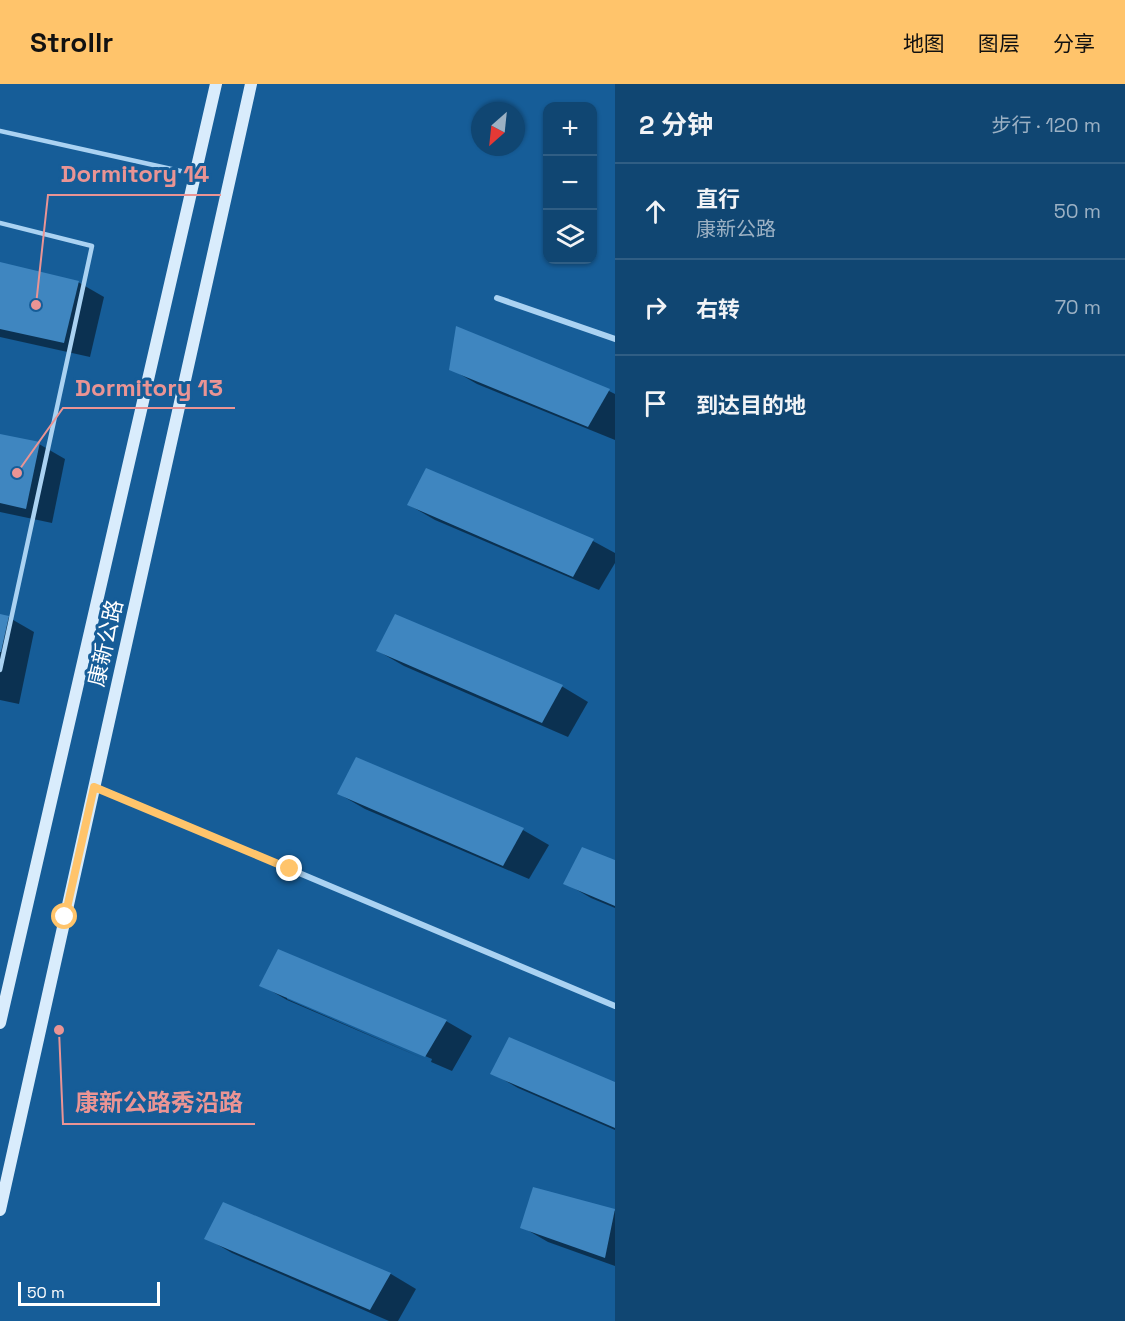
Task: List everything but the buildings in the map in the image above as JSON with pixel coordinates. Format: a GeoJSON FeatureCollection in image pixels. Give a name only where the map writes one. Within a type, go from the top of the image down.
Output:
{"type":"FeatureCollection","features":[{"type":"Feature","properties":{"kind":"main road","name":"康新公路"},"geometry":{"type":"LineString","coordinates":[[0,1023],[216,84]]}},
{"type":"Feature","properties":{"kind":"main road","name":"康新公路"},"geometry":{"type":"LineString","coordinates":[[0,1210],[251,84]]}},
{"type":"Feature","properties":{"kind":"street"},"geometry":{"type":"LineString","coordinates":[[497,298],[615,339]]}},
{"type":"Feature","properties":{"kind":"street"},"geometry":{"type":"LineString","coordinates":[[94,787],[615,1006]]}},
{"type":"Feature","properties":{"kind":"lane"},"geometry":{"type":"LineString","coordinates":[[0,131],[195,174]]}},
{"type":"Feature","properties":{"kind":"lane"},"geometry":{"type":"LineString","coordinates":[[0,223],[92,246],[0,670]]}},
{"type":"Feature","properties":{"kind":"place","name":"Dormitory 14"},"geometry":{"type":"Point","coordinates":[36,305]}},
{"type":"Feature","properties":{"kind":"place","name":"Dormitory 13"},"geometry":{"type":"Point","coordinates":[17,473]}},
{"type":"Feature","properties":{"kind":"place","name":"康新公路秀沿路"},"geometry":{"type":"Point","coordinates":[59,1030]}},
{"type":"Feature","properties":{"kind":"route"},"geometry":{"type":"LineString","coordinates":[[65,917],[94,787],[290,869]]}}]}
